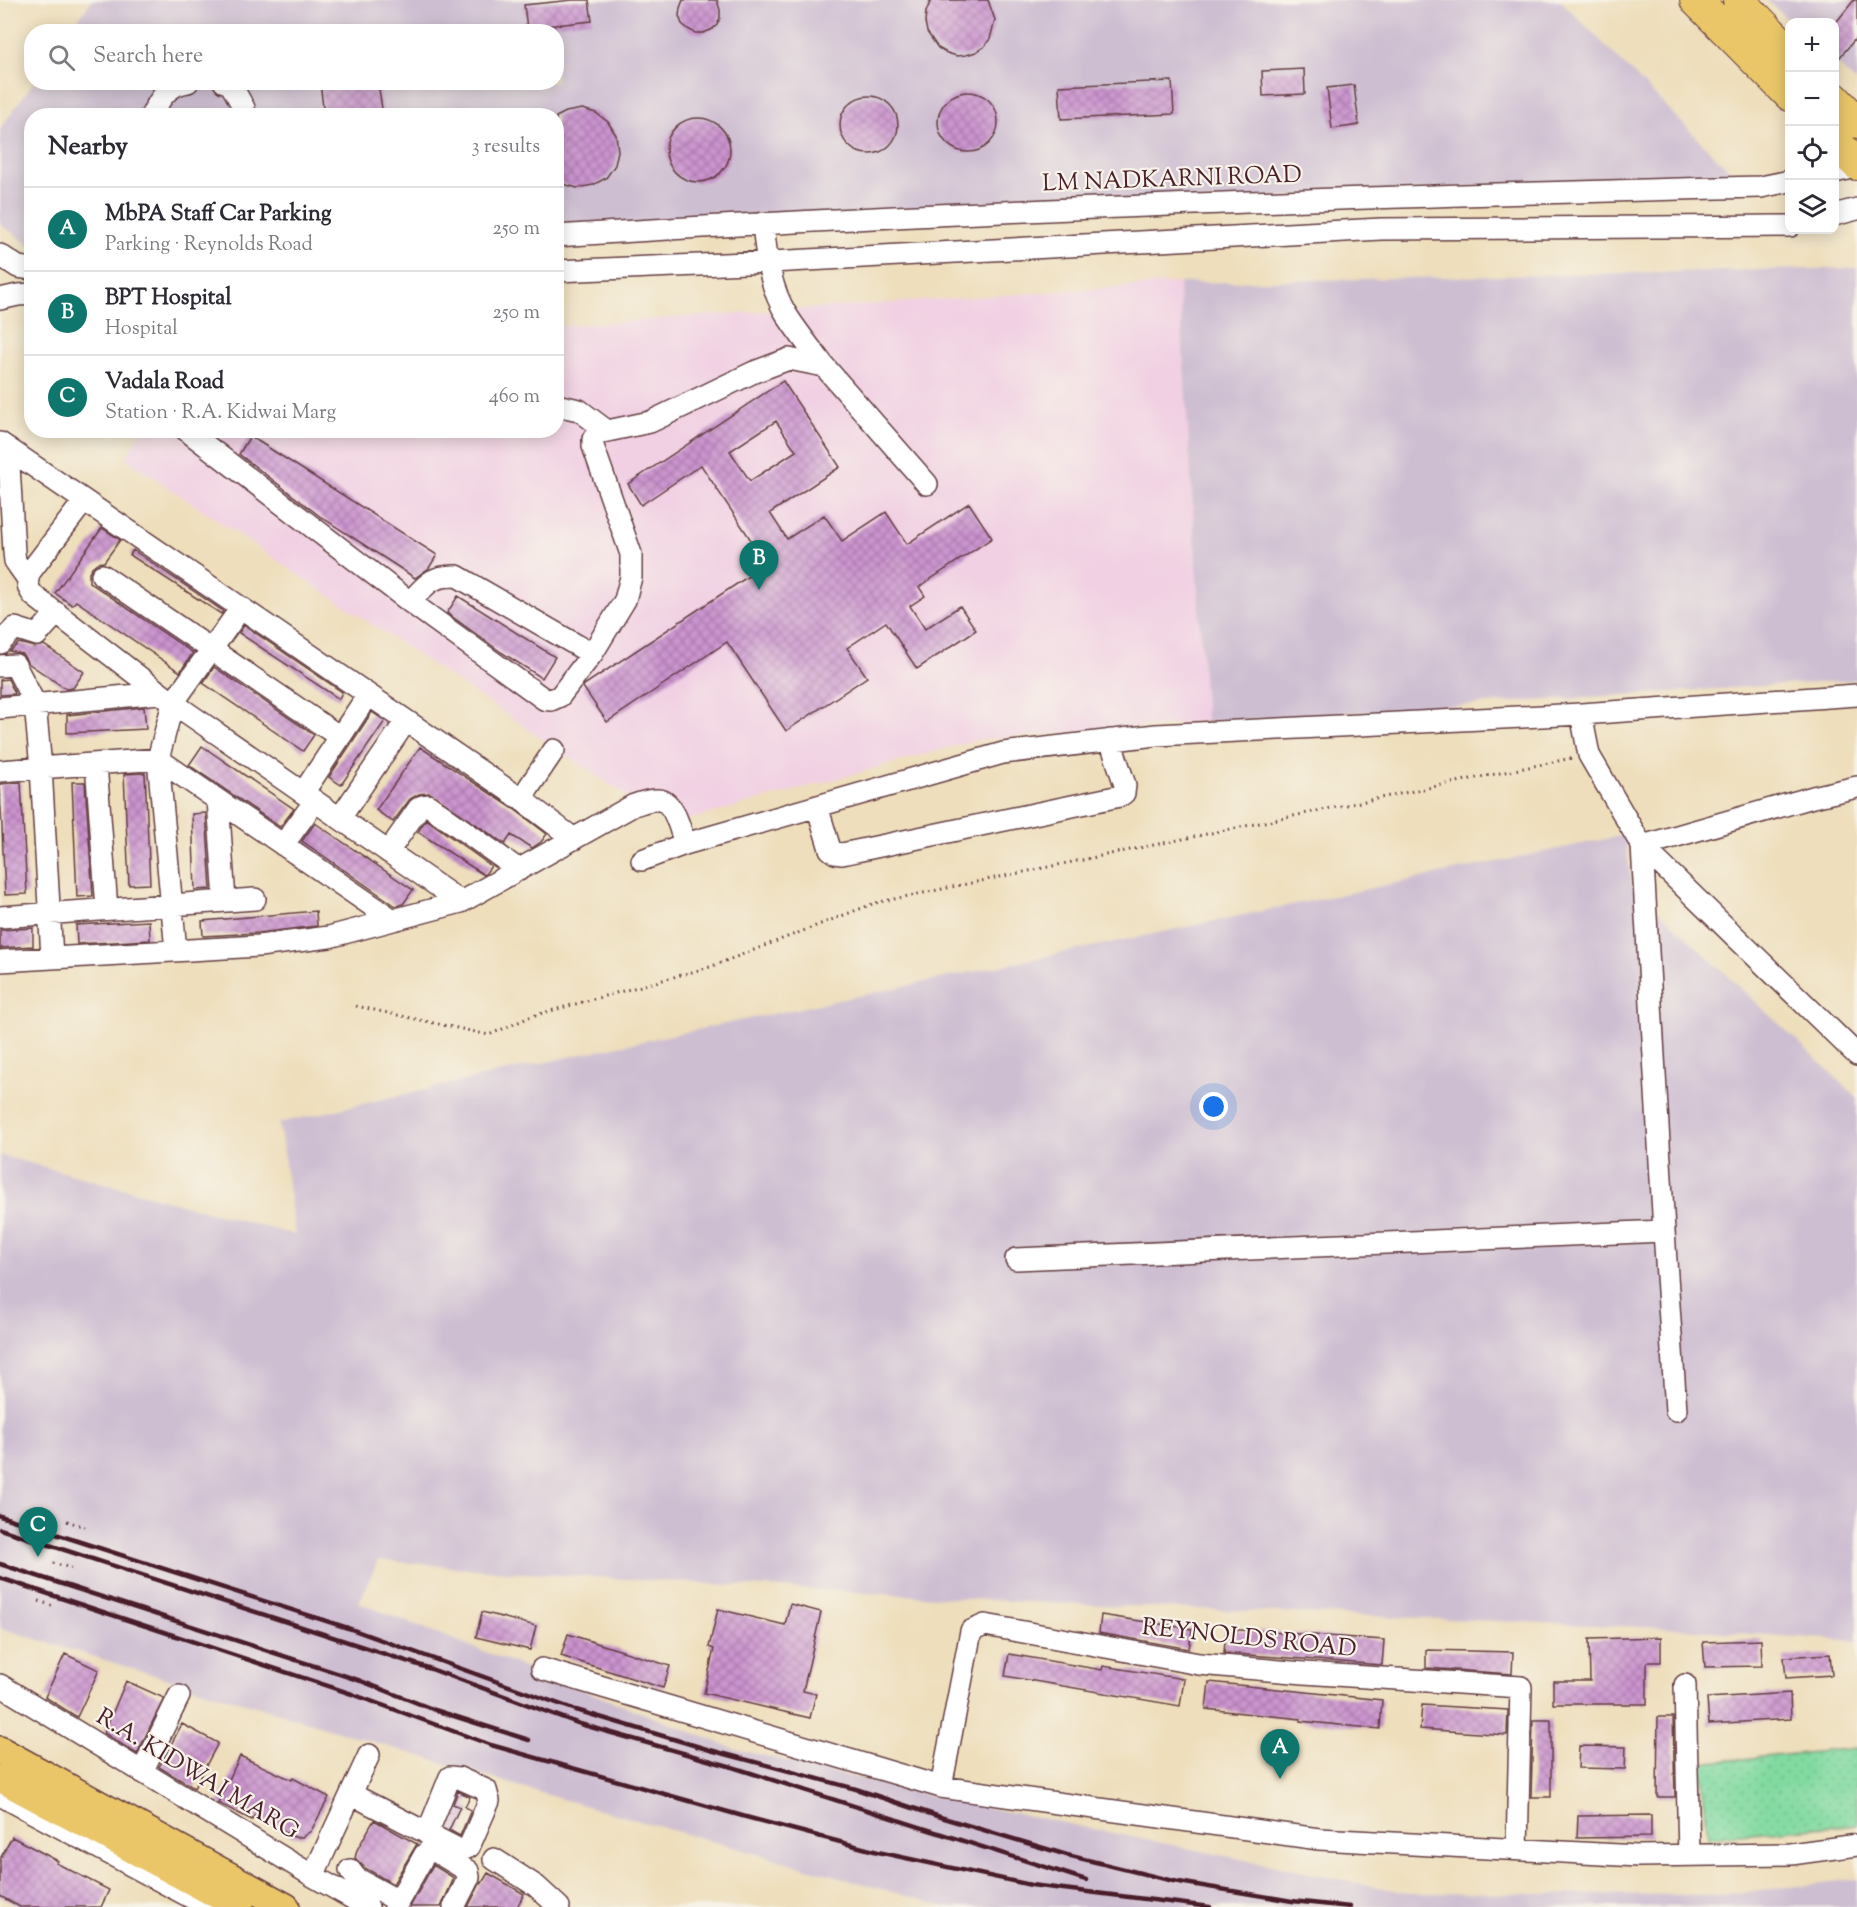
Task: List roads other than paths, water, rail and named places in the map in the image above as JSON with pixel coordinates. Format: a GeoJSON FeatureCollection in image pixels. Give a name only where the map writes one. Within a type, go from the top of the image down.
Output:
{"type":"FeatureCollection","features":[{"type":"Feature","properties":{"kind":"highway"},"geometry":{"type":"LineString","coordinates":[[1696,0],[1785,90]]}},
{"type":"Feature","properties":{"kind":"highway"},"geometry":{"type":"LineString","coordinates":[[1740,0],[1785,45]]}},
{"type":"Feature","properties":{"kind":"highway"},"geometry":{"type":"LineString","coordinates":[[1839,103],[1857,122]]}},
{"type":"Feature","properties":{"kind":"main road"},"geometry":{"type":"LineString","coordinates":[[0,1750],[286,1907]]}},
{"type":"Feature","properties":{"kind":"main road"},"geometry":{"type":"LineString","coordinates":[[0,1778],[240,1907]]}},
{"type":"Feature","properties":{"kind":"street"},"geometry":{"type":"LineString","coordinates":[[1680,0],[1785,106]]}},
{"type":"Feature","properties":{"kind":"street"},"geometry":{"type":"LineString","coordinates":[[155,108],[162,95],[170,90]]}},
{"type":"Feature","properties":{"kind":"street"},"geometry":{"type":"LineString","coordinates":[[234,90],[244,108]]}},
{"type":"Feature","properties":{"kind":"street"},"geometry":{"type":"LineString","coordinates":[[1839,98],[1857,115]]}},
{"type":"Feature","properties":{"kind":"street","name":"LM NADKARNI ROAD"},"geometry":{"type":"LineString","coordinates":[[564,235],[763,223],[1352,198],[1761,187],[1785,182]]}},
{"type":"Feature","properties":{"kind":"street"},"geometry":{"type":"LineString","coordinates":[[1839,214],[1857,209]]}},
{"type":"Feature","properties":{"kind":"street"},"geometry":{"type":"LineString","coordinates":[[763,223],[767,262],[787,316],[824,366],[927,484]]}},
{"type":"Feature","properties":{"kind":"street"},"geometry":{"type":"LineString","coordinates":[[564,271],[1381,229],[1785,226]]}},
{"type":"Feature","properties":{"kind":"street"},"geometry":{"type":"LineString","coordinates":[[0,255],[24,267]]}},
{"type":"Feature","properties":{"kind":"street"},"geometry":{"type":"LineString","coordinates":[[0,281],[17,296],[24,272]]}},
{"type":"Feature","properties":{"kind":"street"},"geometry":{"type":"LineString","coordinates":[[196,438],[410,602],[544,699],[551,700],[560,696],[592,654],[625,600],[631,577],[631,554],[592,446],[593,439],[598,433],[650,422],[754,372],[789,359],[824,366]]}},
{"type":"Feature","properties":{"kind":"street"},"geometry":{"type":"LineString","coordinates":[[564,407],[579,410],[607,431]]}},
{"type":"Feature","properties":{"kind":"street"},"geometry":{"type":"LineString","coordinates":[[4,446],[521,799],[574,839]]}},
{"type":"Feature","properties":{"kind":"street"},"geometry":{"type":"LineString","coordinates":[[4,446],[15,561],[27,578],[28,586],[34,596],[166,698],[461,902]]}},
{"type":"Feature","properties":{"kind":"street"},"geometry":{"type":"LineString","coordinates":[[27,578],[84,501]]}},
{"type":"Feature","properties":{"kind":"street"},"geometry":{"type":"LineString","coordinates":[[102,575],[340,737]]}},
{"type":"Feature","properties":{"kind":"street"},"geometry":{"type":"LineString","coordinates":[[410,602],[429,581],[443,575],[457,576],[592,654]]}},
{"type":"Feature","properties":{"kind":"street"},"geometry":{"type":"LineString","coordinates":[[176,951],[158,759],[166,698],[212,649],[241,608]]}},
{"type":"Feature","properties":{"kind":"street"},"geometry":{"type":"LineString","coordinates":[[0,644],[15,627],[35,634],[39,633],[57,614]]}},
{"type":"Feature","properties":{"kind":"street"},"geometry":{"type":"LineString","coordinates":[[5,661],[35,704],[52,958]]}},
{"type":"Feature","properties":{"kind":"street"},"geometry":{"type":"LineString","coordinates":[[283,845],[340,737],[368,694]]}},
{"type":"Feature","properties":{"kind":"street"},"geometry":{"type":"LineString","coordinates":[[642,860],[685,844],[1003,753],[1156,735],[1581,714],[1857,695]]}},
{"type":"Feature","properties":{"kind":"street"},"geometry":{"type":"LineString","coordinates":[[0,708],[35,704],[166,698]]}},
{"type":"Feature","properties":{"kind":"street"},"geometry":{"type":"LineString","coordinates":[[1581,714],[1588,755],[1642,846],[1857,1055]]}},
{"type":"Feature","properties":{"kind":"street"},"geometry":{"type":"LineString","coordinates":[[340,818],[406,721]]}},
{"type":"Feature","properties":{"kind":"street"},"geometry":{"type":"LineString","coordinates":[[817,806],[830,849],[842,854],[1120,796],[1124,793],[1125,785],[1110,740]]}},
{"type":"Feature","properties":{"kind":"street"},"geometry":{"type":"LineString","coordinates":[[521,799],[554,750]]}},
{"type":"Feature","properties":{"kind":"street"},"geometry":{"type":"LineString","coordinates":[[0,771],[158,759],[393,920]]}},
{"type":"Feature","properties":{"kind":"street"},"geometry":{"type":"LineString","coordinates":[[96,764],[107,909]]}},
{"type":"Feature","properties":{"kind":"street"},"geometry":{"type":"LineString","coordinates":[[1642,846],[1813,797],[1857,788]]}},
{"type":"Feature","properties":{"kind":"street"},"geometry":{"type":"LineString","coordinates":[[0,961],[259,946],[329,936],[461,902],[634,805],[656,799],[663,800],[673,810],[685,844]]}},
{"type":"Feature","properties":{"kind":"street"},"geometry":{"type":"LineString","coordinates":[[218,800],[225,901]]}},
{"type":"Feature","properties":{"kind":"street"},"geometry":{"type":"LineString","coordinates":[[388,852],[418,809],[429,805],[519,870]]}},
{"type":"Feature","properties":{"kind":"street"},"geometry":{"type":"LineString","coordinates":[[1642,846],[1676,1410]]}},
{"type":"Feature","properties":{"kind":"street"},"geometry":{"type":"LineString","coordinates":[[0,917],[255,899]]}},
{"type":"Feature","properties":{"kind":"street"},"geometry":{"type":"LineString","coordinates":[[1016,1259],[1664,1231]]}},
{"type":"Feature","properties":{"kind":"street","name":"REYNOLDS ROAD"},"geometry":{"type":"LineString","coordinates":[[941,1787],[971,1631],[985,1625],[1199,1664],[1521,1687],[1517,1849]]}},
{"type":"Feature","properties":{"kind":"street"},"geometry":{"type":"LineString","coordinates":[[542,1669],[941,1787],[1319,1839],[1638,1856],[1791,1854],[1857,1845]]}},
{"type":"Feature","properties":{"kind":"street","name":"R.A. KIDWAI MARG"},"geometry":{"type":"LineString","coordinates":[[0,1685],[313,1876],[368,1907]]}},
{"type":"Feature","properties":{"kind":"street"},"geometry":{"type":"LineString","coordinates":[[1685,1685],[1689,1855]]}},
{"type":"Feature","properties":{"kind":"street"},"geometry":{"type":"LineString","coordinates":[[142,1772],[179,1695]]}},
{"type":"Feature","properties":{"kind":"street"},"geometry":{"type":"LineString","coordinates":[[313,1876],[369,1755]]}},
{"type":"Feature","properties":{"kind":"street"},"geometry":{"type":"LineString","coordinates":[[351,1794],[427,1834]]}},
{"type":"Feature","properties":{"kind":"street"},"geometry":{"type":"LineString","coordinates":[[0,1795],[209,1907]]}},
{"type":"Feature","properties":{"kind":"street"},"geometry":{"type":"LineString","coordinates":[[393,1904],[425,1854],[433,1850],[468,1871],[469,1877],[454,1907]]}},
{"type":"Feature","properties":{"kind":"street"},"geometry":{"type":"LineString","coordinates":[[393,1904],[410,1854]]}},
{"type":"Feature","properties":{"kind":"street"},"geometry":{"type":"LineString","coordinates":[[494,1859],[536,1886],[559,1907]]}},
{"type":"Feature","properties":{"kind":"street"},"geometry":{"type":"LineString","coordinates":[[350,1870],[356,1878],[393,1904]]}},
{"type":"Feature","properties":{"kind":"railway"},"geometry":{"type":"LineString","coordinates":[[0,1516],[348,1628],[576,1710],[710,1750],[856,1789],[1067,1855],[1173,1881],[1292,1901],[1350,1907]]}},
{"type":"Feature","properties":{"kind":"railway"},"geometry":{"type":"LineString","coordinates":[[0,1529],[431,1669],[580,1724],[729,1766],[1086,1880]]}},
{"type":"Feature","properties":{"kind":"railway"},"geometry":{"type":"LineString","coordinates":[[0,1564],[361,1681],[435,1710],[529,1740]]}},
{"type":"Feature","properties":{"kind":"railway"},"geometry":{"type":"LineString","coordinates":[[0,1578],[352,1694],[491,1745],[746,1817],[878,1852],[1031,1885],[1210,1907]]}},
{"type":"Feature","properties":{"kind":"place","name":"BPT Hospital"},"geometry":{"type":"Point","coordinates":[759,590]}},
{"type":"Feature","properties":{"kind":"place","name":"Vadala Road"},"geometry":{"type":"Point","coordinates":[38,1557]}},
{"type":"Feature","properties":{"kind":"place","name":"MbPA Staff Car Parking"},"geometry":{"type":"Point","coordinates":[1280,1779]}}]}
